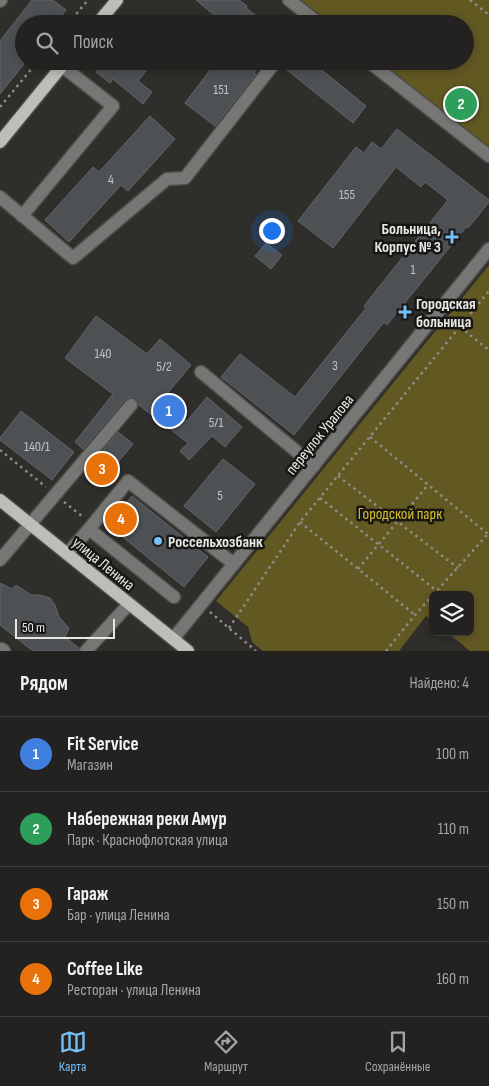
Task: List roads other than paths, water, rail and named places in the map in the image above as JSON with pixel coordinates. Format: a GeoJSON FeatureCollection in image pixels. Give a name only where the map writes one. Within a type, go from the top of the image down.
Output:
{"type":"FeatureCollection","features":[{"type":"Feature","properties":{"kind":"main road"},"geometry":{"type":"LineString","coordinates":[[104,15],[117,0]]}},
{"type":"Feature","properties":{"kind":"main road"},"geometry":{"type":"LineString","coordinates":[[0,142],[59,70]]}},
{"type":"Feature","properties":{"kind":"main road","name":"улица Ленина"},"geometry":{"type":"LineString","coordinates":[[1,502],[188,651]]}},
{"type":"Feature","properties":{"kind":"street"},"geometry":{"type":"LineString","coordinates":[[289,0],[305,15]]}},
{"type":"Feature","properties":{"kind":"street"},"geometry":{"type":"LineString","coordinates":[[22,216],[112,106],[71,70]]}},
{"type":"Feature","properties":{"kind":"street"},"geometry":{"type":"LineString","coordinates":[[0,197],[73,258],[167,179],[185,178],[269,70]]}},
{"type":"Feature","properties":{"kind":"street"},"geometry":{"type":"LineString","coordinates":[[379,70],[489,156]]}},
{"type":"Feature","properties":{"kind":"street","name":"переулок Уралова"},"geometry":{"type":"LineString","coordinates":[[173,639],[489,249]]}},
{"type":"Feature","properties":{"kind":"street"},"geometry":{"type":"LineString","coordinates":[[201,372],[314,466]]}},
{"type":"Feature","properties":{"kind":"street"},"geometry":{"type":"LineString","coordinates":[[0,560],[131,405]]}},
{"type":"Feature","properties":{"kind":"street"},"geometry":{"type":"LineString","coordinates":[[67,554],[128,481],[234,564]]}},
{"type":"Feature","properties":{"kind":"street"},"geometry":{"type":"LineString","coordinates":[[89,529],[174,597]]}},
{"type":"Feature","properties":{"kind":"street"},"geometry":{"type":"LineString","coordinates":[[86,651],[129,604]]}},
{"type":"Feature","properties":{"kind":"street"},"geometry":{"type":"LineString","coordinates":[[0,651],[2,649],[4,651]]}},
{"type":"Feature","properties":{"kind":"place","name":"Набережная реки Амур"},"geometry":{"type":"Point","coordinates":[461,104]}},
{"type":"Feature","properties":{"kind":"place","name":"Больница, Корпус № 3"},"geometry":{"type":"Point","coordinates":[452,237]}},
{"type":"Feature","properties":{"kind":"place","name":"Городская больница"},"geometry":{"type":"Point","coordinates":[405,312]}},
{"type":"Feature","properties":{"kind":"place","name":"Fit Service"},"geometry":{"type":"Point","coordinates":[169,411]}},
{"type":"Feature","properties":{"kind":"place","name":"Гараж"},"geometry":{"type":"Point","coordinates":[102,469]}},
{"type":"Feature","properties":{"kind":"place","name":"Coffee Like"},"geometry":{"type":"Point","coordinates":[121,519]}},
{"type":"Feature","properties":{"kind":"place","name":"Россельхозбанк"},"geometry":{"type":"Point","coordinates":[158,541]}},
{"type":"Feature","properties":{"kind":"park label","name":"Городской парк"},"geometry":{"type":"Point","coordinates":[400,513]}}]}
